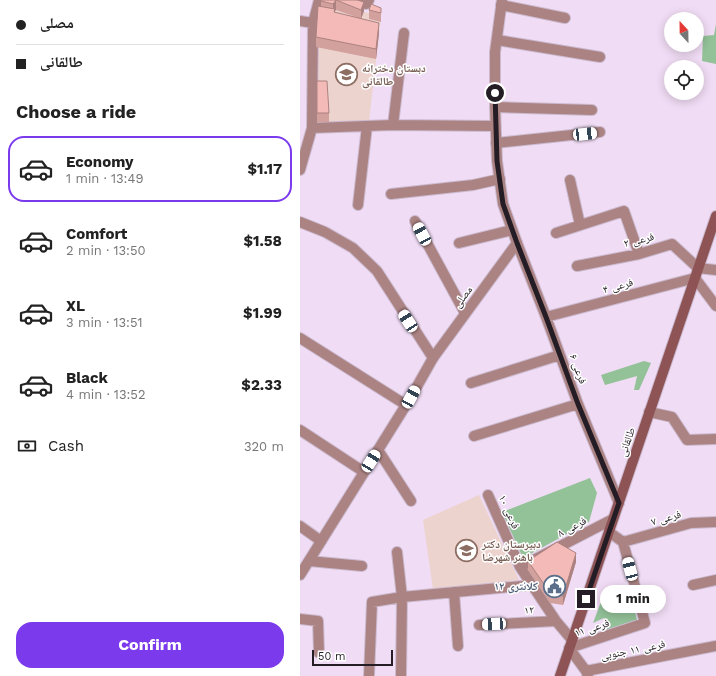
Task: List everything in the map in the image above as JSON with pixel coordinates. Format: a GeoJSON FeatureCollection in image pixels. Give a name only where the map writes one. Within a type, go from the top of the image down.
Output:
{"type":"FeatureCollection","features":[{"type":"Feature","properties":{"kind":"main road","name":"طالقانی"},"geometry":{"type":"LineString","coordinates":[[560,676],[716,216]]}},
{"type":"Feature","properties":{"kind":"street"},"geometry":{"type":"LineString","coordinates":[[300,170],[312,128],[313,23],[319,0]]}},
{"type":"Feature","properties":{"kind":"street"},"geometry":{"type":"LineString","coordinates":[[353,0],[366,4],[369,0]]}},
{"type":"Feature","properties":{"kind":"street"},"geometry":{"type":"LineString","coordinates":[[517,243],[503,204],[497,161],[495,126],[496,52],[502,3],[565,18]]}},
{"type":"Feature","properties":{"kind":"street"},"geometry":{"type":"LineString","coordinates":[[300,21],[313,23]]}},
{"type":"Feature","properties":{"kind":"street"},"geometry":{"type":"LineString","coordinates":[[393,125],[404,34]]}},
{"type":"Feature","properties":{"kind":"street"},"geometry":{"type":"LineString","coordinates":[[497,40],[600,57]]}},
{"type":"Feature","properties":{"kind":"street"},"geometry":{"type":"LineString","coordinates":[[495,107],[592,110]]}},
{"type":"Feature","properties":{"kind":"street"},"geometry":{"type":"LineString","coordinates":[[312,128],[393,125],[495,126]]}},
{"type":"Feature","properties":{"kind":"street"},"geometry":{"type":"LineString","coordinates":[[358,205],[367,126]]}},
{"type":"Feature","properties":{"kind":"street"},"geometry":{"type":"LineString","coordinates":[[496,143],[600,132]]}},
{"type":"Feature","properties":{"kind":"street"},"geometry":{"type":"LineString","coordinates":[[390,194],[473,185],[500,179]]}},
{"type":"Feature","properties":{"kind":"street"},"geometry":{"type":"LineString","coordinates":[[570,180],[580,226]]}},
{"type":"Feature","properties":{"kind":"street"},"geometry":{"type":"LineString","coordinates":[[556,233],[624,211],[639,254]]}},
{"type":"Feature","properties":{"kind":"street"},"geometry":{"type":"LineString","coordinates":[[415,221],[465,313]]}},
{"type":"Feature","properties":{"kind":"street"},"geometry":{"type":"LineString","coordinates":[[300,222],[325,232],[352,248],[376,271],[432,358]]}},
{"type":"Feature","properties":{"kind":"street"},"geometry":{"type":"LineString","coordinates":[[459,243],[512,230]]}},
{"type":"Feature","properties":{"kind":"street","name":"مصلی"},"geometry":{"type":"LineString","coordinates":[[300,575],[406,405],[432,358],[517,243]]}},
{"type":"Feature","properties":{"kind":"street","name":"فرعی ۶"},"geometry":{"type":"LineString","coordinates":[[517,243],[578,404],[619,503]]}},
{"type":"Feature","properties":{"kind":"street","name":"فرعی ۲"},"geometry":{"type":"LineString","coordinates":[[577,266],[639,254],[672,244],[697,273]]}},
{"type":"Feature","properties":{"kind":"street"},"geometry":{"type":"LineString","coordinates":[[716,270],[697,273],[716,306]]}},
{"type":"Feature","properties":{"kind":"street","name":"فرعی ۴"},"geometry":{"type":"LineString","coordinates":[[546,317],[697,273]]}},
{"type":"Feature","properties":{"kind":"street"},"geometry":{"type":"LineString","coordinates":[[300,338],[406,405]]}},
{"type":"Feature","properties":{"kind":"street"},"geometry":{"type":"LineString","coordinates":[[471,383],[560,355]]}},
{"type":"Feature","properties":{"kind":"street"},"geometry":{"type":"LineString","coordinates":[[474,436],[578,404]]}},
{"type":"Feature","properties":{"kind":"street"},"geometry":{"type":"LineString","coordinates":[[650,412],[672,417],[687,440],[716,439]]}},
{"type":"Feature","properties":{"kind":"street"},"geometry":{"type":"LineString","coordinates":[[300,430],[364,472]]}},
{"type":"Feature","properties":{"kind":"street"},"geometry":{"type":"LineString","coordinates":[[378,450],[411,501]]}},
{"type":"Feature","properties":{"kind":"street","name":"فرعی ۱۰"},"geometry":{"type":"LineString","coordinates":[[488,495],[520,567],[556,620],[587,673]]}},
{"type":"Feature","properties":{"kind":"street","name":"فرعی ۸"},"geometry":{"type":"LineString","coordinates":[[520,567],[613,519]]}},
{"type":"Feature","properties":{"kind":"street","name":"فرعی ۷"},"geometry":{"type":"LineString","coordinates":[[623,542],[691,522],[716,522]]}},
{"type":"Feature","properties":{"kind":"street"},"geometry":{"type":"LineString","coordinates":[[300,526],[321,541]]}},
{"type":"Feature","properties":{"kind":"street"},"geometry":{"type":"LineString","coordinates":[[609,532],[623,542]]}},
{"type":"Feature","properties":{"kind":"street","name":"فرعی ۱۱"},"geometry":{"type":"LineString","coordinates":[[571,644],[645,623],[623,542]]}},
{"type":"Feature","properties":{"kind":"street"},"geometry":{"type":"LineString","coordinates":[[396,552],[402,598],[401,676]]}},
{"type":"Feature","properties":{"kind":"street"},"geometry":{"type":"LineString","coordinates":[[309,561],[362,566]]}},
{"type":"Feature","properties":{"kind":"street"},"geometry":{"type":"LineString","coordinates":[[693,585],[716,580]]}},
{"type":"Feature","properties":{"kind":"street"},"geometry":{"type":"LineString","coordinates":[[369,676],[372,602],[532,584]]}},
{"type":"Feature","properties":{"kind":"street"},"geometry":{"type":"LineString","coordinates":[[454,592],[458,646]]}},
{"type":"Feature","properties":{"kind":"street"},"geometry":{"type":"LineString","coordinates":[[300,619],[318,621],[319,653]]}},
{"type":"Feature","properties":{"kind":"street","name":"۱۲"},"geometry":{"type":"LineString","coordinates":[[479,625],[556,620]]}},
{"type":"Feature","properties":{"kind":"street","name":"فرعی ۱۱ جنوبی"},"geometry":{"type":"LineString","coordinates":[[587,673],[716,646]]}},
{"type":"Feature","properties":{"kind":"shaded area","name":"دبستان دخترانه طالقانی"},"geometry":{"type":"Polygon","coordinates":[[[327,0],[381,17],[369,121],[317,122],[316,44],[327,0]]]}},
{"type":"Feature","properties":{"kind":"shaded area","name":"دبیرستان دکتر باهنر شهرضا"},"geometry":{"type":"Polygon","coordinates":[[[479,495],[519,580],[433,589],[423,520],[479,495]]]}},
{"type":"Feature","properties":{"kind":"green space"},"geometry":{"type":"Polygon","coordinates":[[[716,24],[716,64],[702,60],[702,52],[704,52],[704,36],[714,35],[716,24]]]}},
{"type":"Feature","properties":{"kind":"green space"},"geometry":{"type":"Polygon","coordinates":[[[644,361],[651,363],[639,390],[634,390],[637,376],[605,385],[601,375],[644,361]]]}},
{"type":"Feature","properties":{"kind":"green space"},"geometry":{"type":"Polygon","coordinates":[[[590,478],[597,493],[589,522],[523,558],[502,512],[590,478]]]}},
{"type":"Feature","properties":{"kind":"green space"},"geometry":{"type":"Polygon","coordinates":[[[630,591],[637,620],[607,631],[604,618],[593,623],[602,599],[630,591]]]}},
{"type":"Feature","properties":{"kind":"building"},"geometry":{"type":"Polygon","coordinates":[[[321,0],[336,0],[333,4],[321,0]]]}},
{"type":"Feature","properties":{"kind":"building"},"geometry":{"type":"Polygon","coordinates":[[[336,0],[357,0],[364,2],[361,10],[336,0]]]}},
{"type":"Feature","properties":{"kind":"building"},"geometry":{"type":"Polygon","coordinates":[[[371,4],[381,8],[381,13],[369,10],[371,4]]]}},
{"type":"Feature","properties":{"kind":"building"},"geometry":{"type":"Polygon","coordinates":[[[318,6],[335,9],[334,12],[379,23],[376,49],[316,37],[318,6]]]}},
{"type":"Feature","properties":{"kind":"building"},"geometry":{"type":"Polygon","coordinates":[[[317,81],[327,81],[329,113],[317,113],[317,81]]]}},
{"type":"Feature","properties":{"kind":"building","name":"کلانتری ۱۲"},"geometry":{"type":"Polygon","coordinates":[[[557,542],[576,553],[563,596],[550,593],[528,561],[557,542]]]}},
{"type":"Feature","properties":{"kind":"place","name":"دبستان دخترانه طالقانی"},"geometry":{"type":"Point","coordinates":[346,74]}},
{"type":"Feature","properties":{"kind":"place","name":"دبیرستان دکتر باهنر شهرضا"},"geometry":{"type":"Point","coordinates":[466,550]}},
{"type":"Feature","properties":{"kind":"place","name":"کلانتری ۱۲"},"geometry":{"type":"Point","coordinates":[554,586]}},
{"type":"Feature","properties":{"kind":"route"},"geometry":{"type":"LineString","coordinates":[[495,93],[497,161],[503,204],[578,404],[619,503],[586,599]]}}]}
